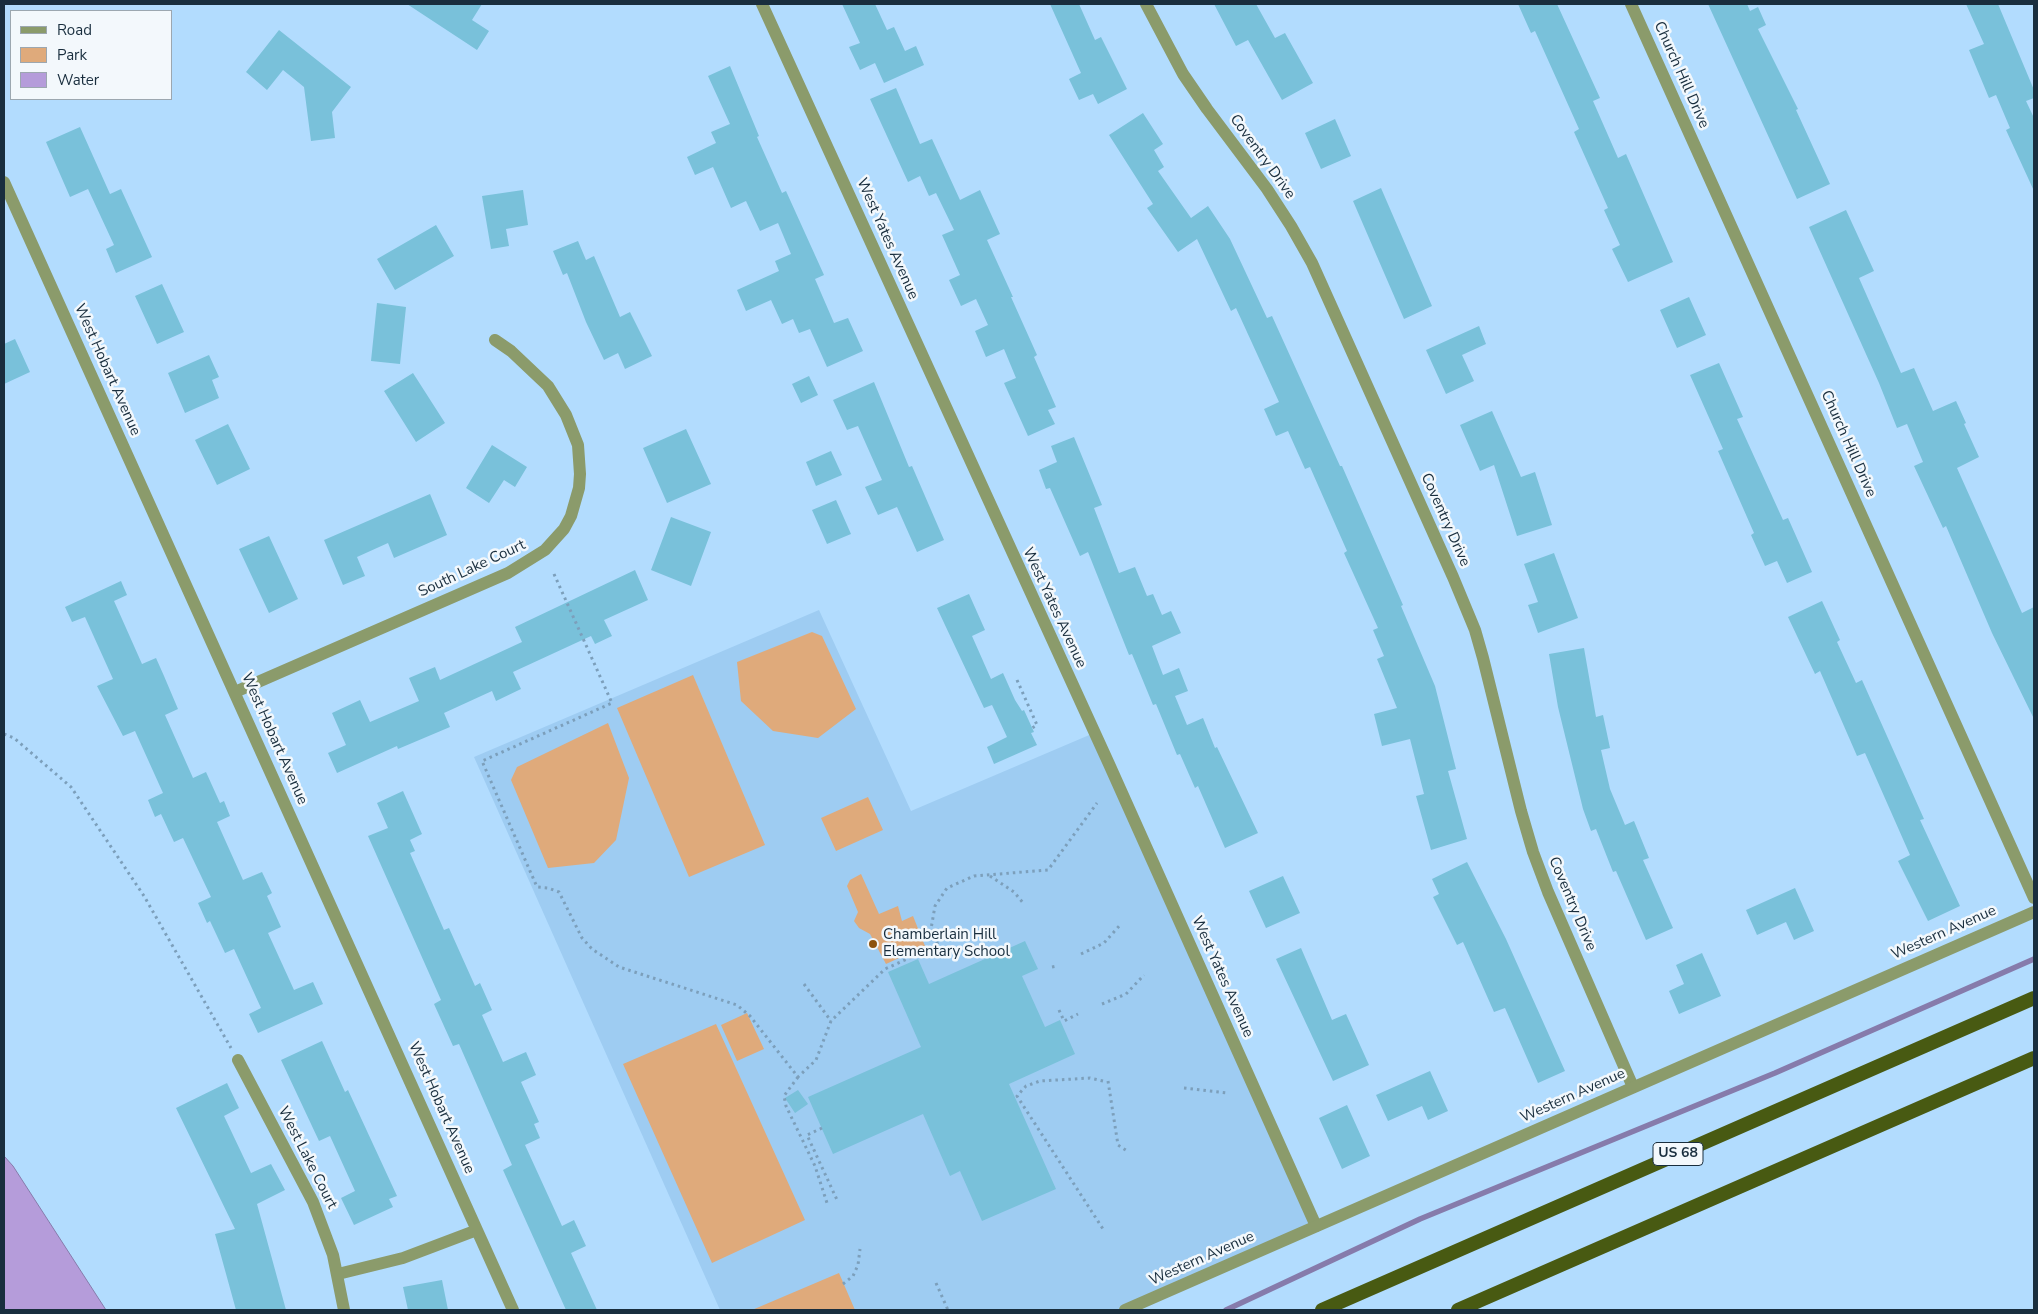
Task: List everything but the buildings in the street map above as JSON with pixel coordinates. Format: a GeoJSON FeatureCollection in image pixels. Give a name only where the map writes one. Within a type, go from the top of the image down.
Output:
{"type":"FeatureCollection","features":[{"type":"Feature","properties":{"kind":"highway","name":"US 68"},"geometry":{"type":"LineString","coordinates":[[1322,1310],[2034,998]]}},
{"type":"Feature","properties":{"kind":"highway"},"geometry":{"type":"LineString","coordinates":[[1458,1310],[2034,1058]]}},
{"type":"Feature","properties":{"kind":"street","name":"West Yates Avenue"},"geometry":{"type":"LineString","coordinates":[[762,4],[1109,764],[1316,1226]]}},
{"type":"Feature","properties":{"kind":"street","name":"Coventry Drive"},"geometry":{"type":"LineString","coordinates":[[1146,4],[1184,74],[1207,109],[1267,190],[1312,264],[1453,577],[1475,630],[1520,811],[1533,852],[1548,892],[1633,1087]]}},
{"type":"Feature","properties":{"kind":"street","name":"Church Hill Drive"},"geometry":{"type":"LineString","coordinates":[[1631,4],[2034,898]]}},
{"type":"Feature","properties":{"kind":"street","name":"West Hobart Avenue"},"geometry":{"type":"LineString","coordinates":[[4,182],[513,1310]]}},
{"type":"Feature","properties":{"kind":"street","name":"South Lake Court"},"geometry":{"type":"LineString","coordinates":[[235,692],[508,573],[545,550],[564,529],[571,516],[579,488],[578,445],[566,415],[548,386],[511,351],[495,340]]}},
{"type":"Feature","properties":{"kind":"street","name":"Western Avenue"},"geometry":{"type":"LineString","coordinates":[[1125,1310],[2034,912]]}},
{"type":"Feature","properties":{"kind":"street","name":"West Lake Court"},"geometry":{"type":"LineString","coordinates":[[238,1060],[313,1202],[324,1228],[338,1274],[344,1310]]}},
{"type":"Feature","properties":{"kind":"street"},"geometry":{"type":"LineString","coordinates":[[338,1274],[422,1252],[477,1230]]}},
{"type":"Feature","properties":{"kind":"path"},"geometry":{"type":"LineString","coordinates":[[554,574],[612,703],[482,762],[537,887],[559,892],[582,938],[592,949],[619,966],[737,1005],[750,1016],[798,1076]]}},
{"type":"Feature","properties":{"kind":"path"},"geometry":{"type":"LineString","coordinates":[[1017,680],[1037,725],[1032,728]]}},
{"type":"Feature","properties":{"kind":"path"},"geometry":{"type":"LineString","coordinates":[[4,734],[14,738],[71,786],[144,896],[238,1060]]}},
{"type":"Feature","properties":{"kind":"path"},"geometry":{"type":"LineString","coordinates":[[828,1206],[815,1166],[786,1106],[784,1096],[798,1076],[816,1060],[831,1021],[886,969],[938,945],[932,929],[935,906],[947,888],[974,876],[1048,870],[1096,803]]}},
{"type":"Feature","properties":{"kind":"path"},"geometry":{"type":"LineString","coordinates":[[989,875],[1014,892],[1024,904]]}},
{"type":"Feature","properties":{"kind":"path"},"geometry":{"type":"LineString","coordinates":[[1081,954],[1104,943],[1121,924]]}},
{"type":"Feature","properties":{"kind":"path"},"geometry":{"type":"LineString","coordinates":[[1052,968],[1057,966]]}},
{"type":"Feature","properties":{"kind":"path"},"geometry":{"type":"LineString","coordinates":[[1102,1004],[1126,994],[1144,976]]}},
{"type":"Feature","properties":{"kind":"path"},"geometry":{"type":"LineString","coordinates":[[804,984],[831,1021]]}},
{"type":"Feature","properties":{"kind":"path"},"geometry":{"type":"LineString","coordinates":[[1059,1010],[1064,1021],[1078,1014]]}},
{"type":"Feature","properties":{"kind":"path"},"geometry":{"type":"LineString","coordinates":[[1103,1081],[1090,1078],[1040,1081],[1026,1086],[1018,1096],[1103,1229]]}},
{"type":"Feature","properties":{"kind":"path"},"geometry":{"type":"LineString","coordinates":[[1108,1081],[1118,1145],[1127,1150]]}},
{"type":"Feature","properties":{"kind":"path"},"geometry":{"type":"LineString","coordinates":[[1184,1088],[1228,1093]]}},
{"type":"Feature","properties":{"kind":"path"},"geometry":{"type":"LineString","coordinates":[[822,1128],[807,1135],[838,1202]]}},
{"type":"Feature","properties":{"kind":"path"},"geometry":{"type":"LineString","coordinates":[[844,1284],[853,1276],[858,1265],[860,1249]]}},
{"type":"Feature","properties":{"kind":"path"},"geometry":{"type":"LineString","coordinates":[[936,1282],[948,1310]]}},
{"type":"Feature","properties":{"kind":"shaded area","name":"Chamberlain Hill Elementary School"},"geometry":{"type":"Polygon","coordinates":[[[819,610],[911,811],[1094,733],[1316,1226],[1125,1310],[720,1310],[474,757],[819,610]]]}},
{"type":"Feature","properties":{"kind":"green space"},"geometry":{"type":"Polygon","coordinates":[[[812,632],[822,636],[856,709],[818,738],[773,731],[741,701],[737,662],[812,632]]]}},
{"type":"Feature","properties":{"kind":"green space"},"geometry":{"type":"Polygon","coordinates":[[[693,675],[765,845],[689,877],[617,708],[693,675]]]}},
{"type":"Feature","properties":{"kind":"green space"},"geometry":{"type":"Polygon","coordinates":[[[608,723],[629,778],[616,840],[594,863],[548,868],[511,780],[517,767],[608,723]]]}},
{"type":"Feature","properties":{"kind":"green space"},"geometry":{"type":"Polygon","coordinates":[[[868,797],[883,830],[836,851],[821,818],[868,797]]]}},
{"type":"Feature","properties":{"kind":"green space"},"geometry":{"type":"Polygon","coordinates":[[[861,874],[879,914],[898,906],[902,921],[913,916],[925,946],[886,964],[870,934],[859,928],[854,921],[858,912],[847,886],[850,880],[861,874]]]}},
{"type":"Feature","properties":{"kind":"green space"},"geometry":{"type":"Polygon","coordinates":[[[747,1013],[764,1049],[737,1061],[721,1025],[747,1013]]]}},
{"type":"Feature","properties":{"kind":"green space"},"geometry":{"type":"Polygon","coordinates":[[[716,1024],[805,1220],[712,1263],[623,1064],[716,1024]]]}},
{"type":"Feature","properties":{"kind":"green space"},"geometry":{"type":"Polygon","coordinates":[[[839,1273],[855,1310],[752,1310],[839,1273]]]}},
{"type":"Feature","properties":{"kind":"water"},"geometry":{"type":"Polygon","coordinates":[[[4,1156],[13,1166],[106,1310],[4,1310],[4,1156]]]}},
{"type":"Feature","properties":{"kind":"waterway"},"geometry":{"type":"LineString","coordinates":[[1226,1310],[1420,1219],[1775,1073],[2034,959]]}},
{"type":"Feature","properties":{"kind":"place","name":"Chamberlain Hill Elementary School"},"geometry":{"type":"Point","coordinates":[873,944]}}]}
